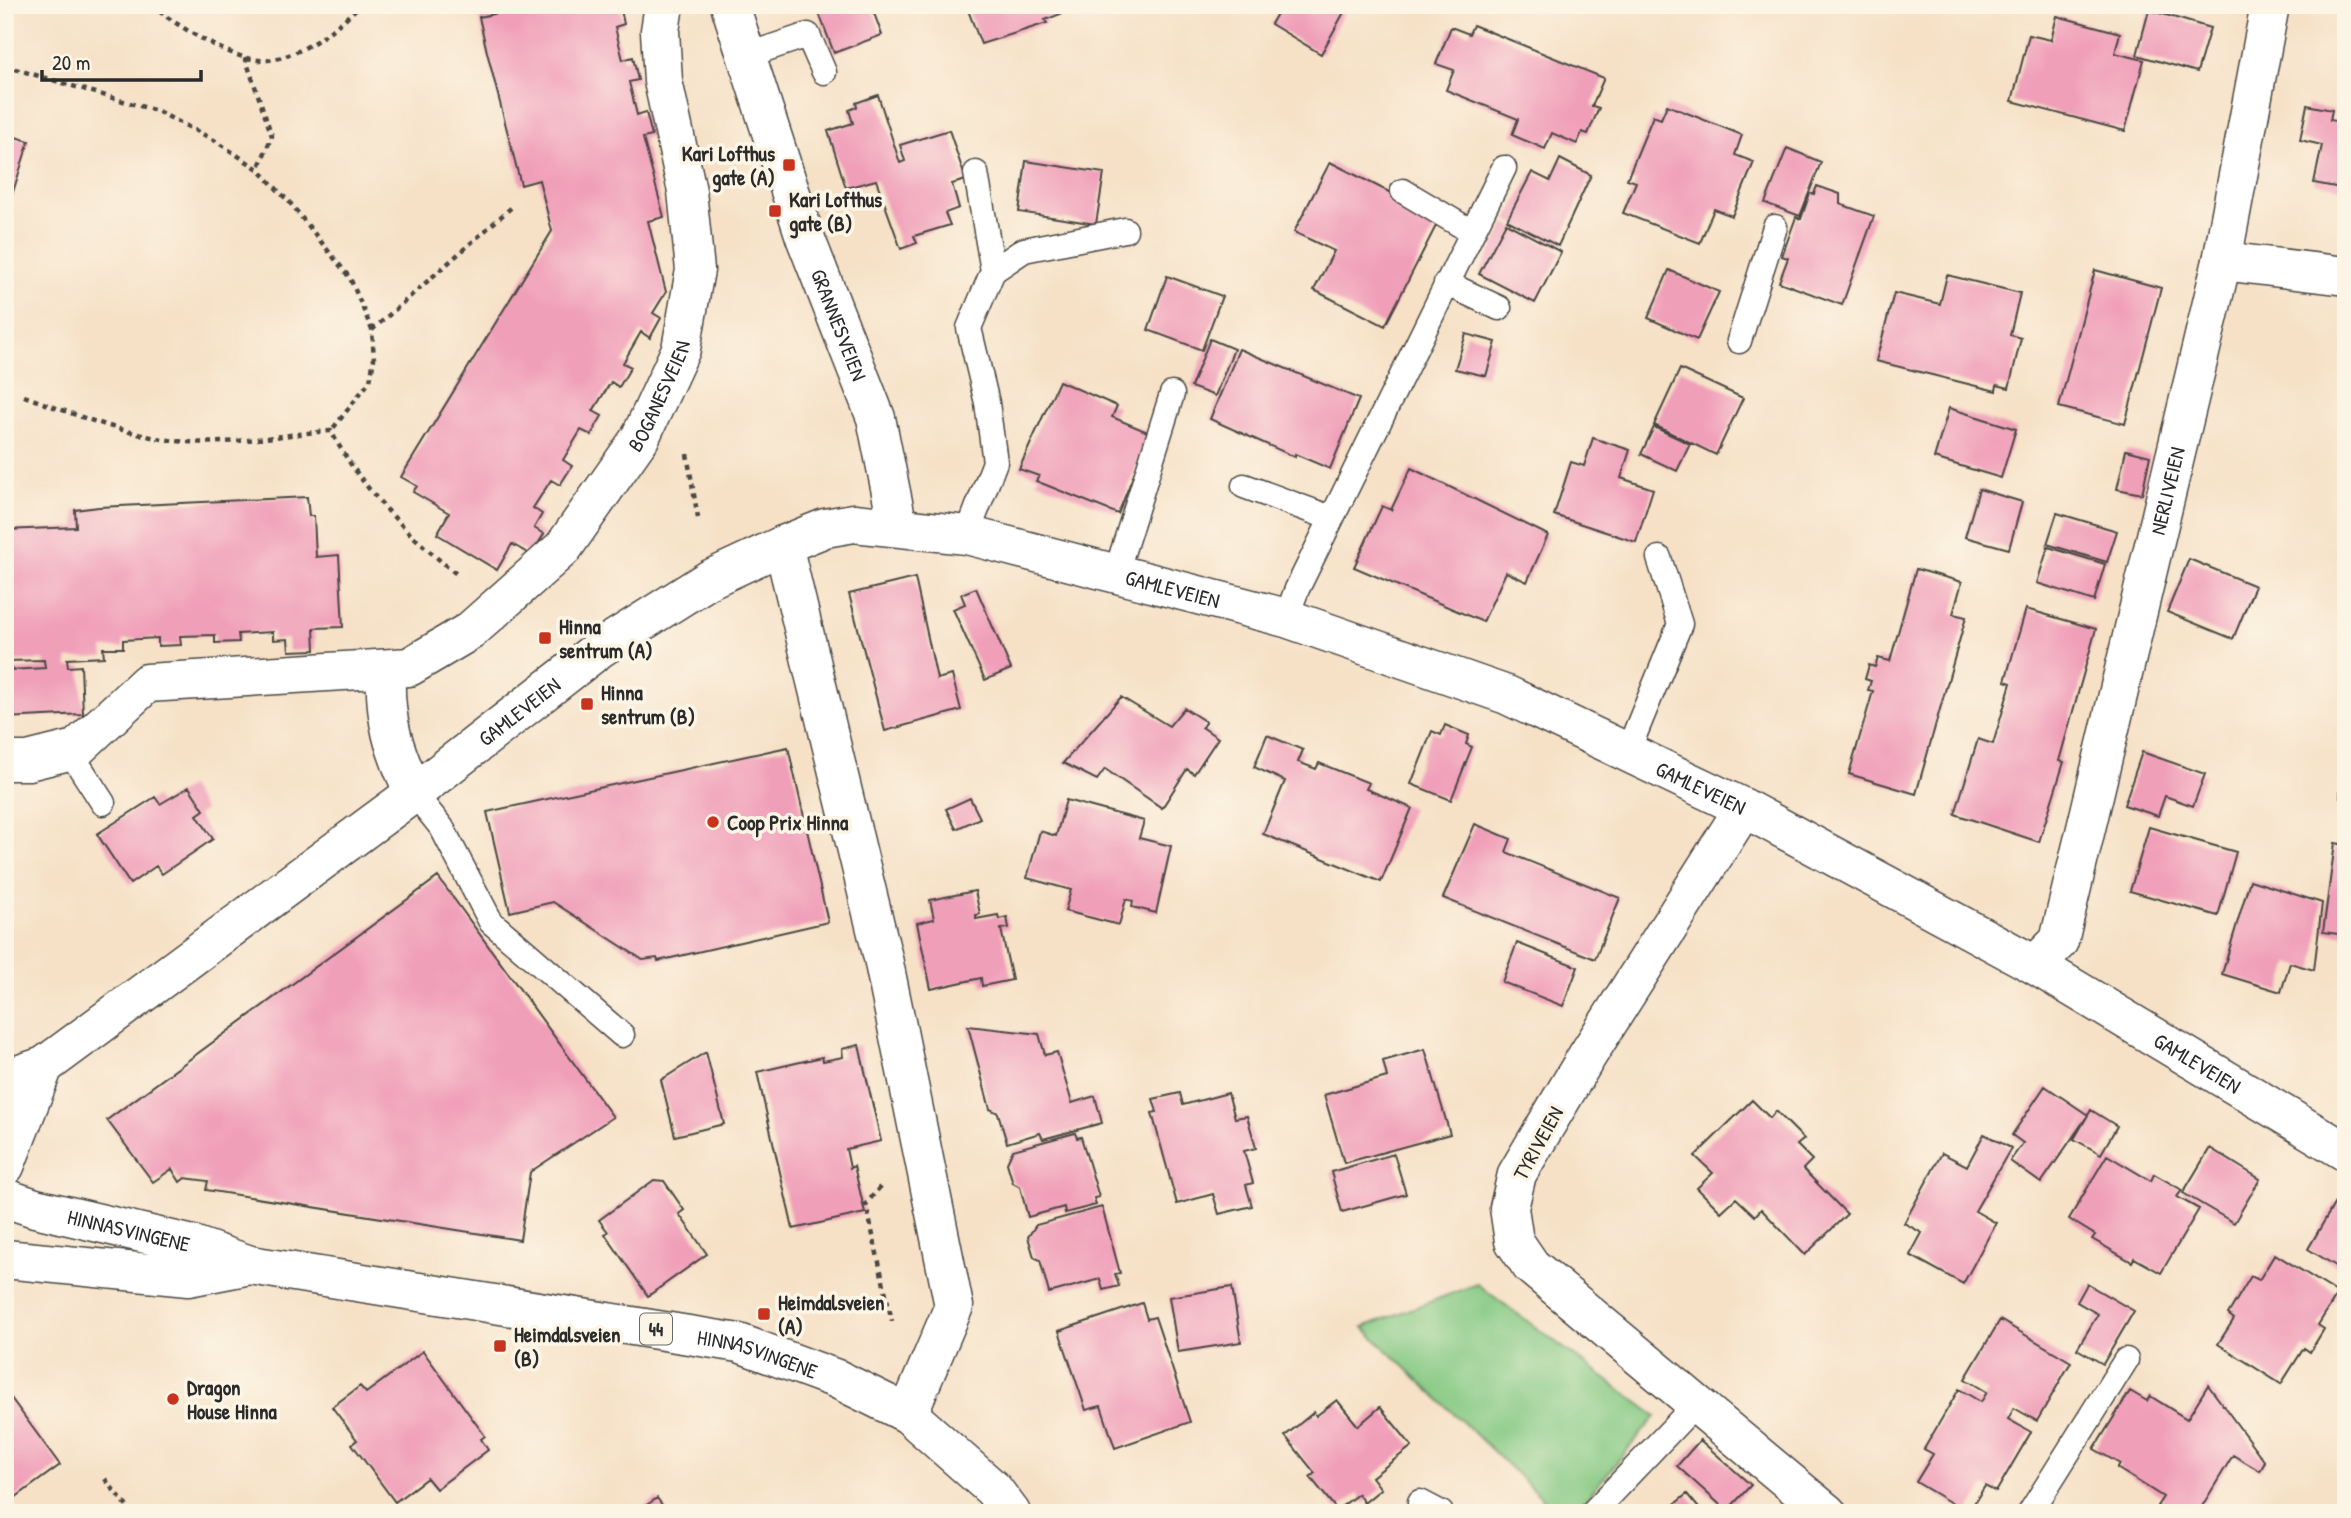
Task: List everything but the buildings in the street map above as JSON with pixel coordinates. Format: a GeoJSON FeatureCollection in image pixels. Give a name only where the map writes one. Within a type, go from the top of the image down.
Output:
{"type":"FeatureCollection","features":[{"type":"Feature","properties":{"kind":"street","name":"BOGANESVEIEN"},"geometry":{"type":"LineString","coordinates":[[5,761],[28,761],[76,749],[147,683],[409,667],[470,631],[563,548],[589,515],[640,438],[681,349],[695,270],[687,191],[663,81],[660,31],[664,5]]}},
{"type":"Feature","properties":{"kind":"street","name":"GRANNESVEIEN"},"geometry":{"type":"LineString","coordinates":[[730,5],[805,237],[876,418],[898,527]]}},
{"type":"Feature","properties":{"kind":"street","name":"NERLIVEIEN"},"geometry":{"type":"LineString","coordinates":[[2035,965],[2059,941],[2222,261],[2270,5]]}},
{"type":"Feature","properties":{"kind":"street"},"geometry":{"type":"LineString","coordinates":[[2222,261],[2346,276]]}},
{"type":"Feature","properties":{"kind":"street","name":"GAMLEVEIEN"},"geometry":{"type":"LineString","coordinates":[[5,1079],[44,1066],[414,793],[599,649],[710,579],[825,528],[854,523],[967,535],[1286,618],[1507,695],[1744,808],[2035,965],[2346,1152]]}},
{"type":"Feature","properties":{"kind":"street"},"geometry":{"type":"LineString","coordinates":[[783,545],[883,958],[954,1306],[908,1414]]}},
{"type":"Feature","properties":{"kind":"street"},"geometry":{"type":"LineString","coordinates":[[386,670],[387,722],[397,756],[414,793]]}},
{"type":"Feature","properties":{"kind":"street","name":"TYRIVEIEN"},"geometry":{"type":"LineString","coordinates":[[1744,808],[1587,1056],[1517,1174],[1502,1244],[1825,1512]]}},
{"type":"Feature","properties":{"kind":"street"},"geometry":{"type":"LineString","coordinates":[[5,1166],[44,1066]]}},
{"type":"Feature","properties":{"kind":"street","name":"HINNASVINGENE"},"geometry":{"type":"LineString","coordinates":[[5,1198],[35,1208],[193,1245],[250,1265],[739,1343],[837,1379],[908,1414],[993,1489],[1011,1513]]}},
{"type":"Feature","properties":{"kind":"street"},"geometry":{"type":"LineString","coordinates":[[5,1210],[5,1232]]}},
{"type":"Feature","properties":{"kind":"street","name":"HINNASVINGENE"},"geometry":{"type":"LineString","coordinates":[[5,1259],[188,1277],[250,1265]]}},
{"type":"Feature","properties":{"kind":"lane"},"geometry":{"type":"LineString","coordinates":[[745,56],[808,35],[824,72]]}},
{"type":"Feature","properties":{"kind":"lane"},"geometry":{"type":"LineString","coordinates":[[1286,618],[1331,518],[1504,168]]}},
{"type":"Feature","properties":{"kind":"lane"},"geometry":{"type":"LineString","coordinates":[[967,535],[995,462],[987,403],[969,328],[993,271],[976,173]]}},
{"type":"Feature","properties":{"kind":"lane"},"geometry":{"type":"LineString","coordinates":[[1403,191],[1472,232]]}},
{"type":"Feature","properties":{"kind":"lane"},"geometry":{"type":"LineString","coordinates":[[1739,341],[1775,227]]}},
{"type":"Feature","properties":{"kind":"lane"},"geometry":{"type":"LineString","coordinates":[[993,271],[1024,250],[1125,230]]}},
{"type":"Feature","properties":{"kind":"lane"},"geometry":{"type":"LineString","coordinates":[[1446,283],[1499,308]]}},
{"type":"Feature","properties":{"kind":"lane"},"geometry":{"type":"LineString","coordinates":[[1115,573],[1172,394]]}},
{"type":"Feature","properties":{"kind":"lane"},"geometry":{"type":"LineString","coordinates":[[1244,486],[1331,518]]}},
{"type":"Feature","properties":{"kind":"lane"},"geometry":{"type":"LineString","coordinates":[[1627,753],[1680,624],[1659,558]]}},
{"type":"Feature","properties":{"kind":"lane"},"geometry":{"type":"LineString","coordinates":[[76,749],[74,758],[103,803]]}},
{"type":"Feature","properties":{"kind":"lane"},"geometry":{"type":"LineString","coordinates":[[414,793],[442,828],[491,922],[622,1035]]}},
{"type":"Feature","properties":{"kind":"lane"},"geometry":{"type":"LineString","coordinates":[[2030,1513],[2126,1360]]}},
{"type":"Feature","properties":{"kind":"lane"},"geometry":{"type":"LineString","coordinates":[[1592,1513],[1696,1404]]}},
{"type":"Feature","properties":{"kind":"path"},"geometry":{"type":"LineString","coordinates":[[151,5],[212,43],[245,57],[265,61],[300,50],[315,42],[360,5]]}},
{"type":"Feature","properties":{"kind":"path"},"geometry":{"type":"LineString","coordinates":[[245,57],[272,136],[258,169]]}},
{"type":"Feature","properties":{"kind":"path"},"geometry":{"type":"LineString","coordinates":[[5,66],[157,111],[214,140],[258,169],[290,203],[349,278],[372,330],[374,359],[370,382],[331,431],[233,442],[187,442],[130,433],[24,396]]}},
{"type":"Feature","properties":{"kind":"path"},"geometry":{"type":"LineString","coordinates":[[372,330],[513,206]]}},
{"type":"Feature","properties":{"kind":"path"},"geometry":{"type":"LineString","coordinates":[[331,431],[348,464],[408,531],[498,608]]}},
{"type":"Feature","properties":{"kind":"path"},"geometry":{"type":"LineString","coordinates":[[105,1479],[132,1513]]}},
{"type":"Feature","properties":{"kind":"green space"},"geometry":{"type":"Polygon","coordinates":[[[1477,1284],[1656,1416],[1574,1513],[1558,1513],[1363,1327],[1477,1284]]]}},
{"type":"Feature","properties":{"kind":"place","name":"Kari Lofthus gate (A)"},"geometry":{"type":"Point","coordinates":[789,165]}},
{"type":"Feature","properties":{"kind":"place","name":"Kari Lofthus gate (B)"},"geometry":{"type":"Point","coordinates":[775,211]}},
{"type":"Feature","properties":{"kind":"place","name":"Hinna sentrum (A)"},"geometry":{"type":"Point","coordinates":[545,638]}},
{"type":"Feature","properties":{"kind":"place","name":"Hinna sentrum (B)"},"geometry":{"type":"Point","coordinates":[587,704]}},
{"type":"Feature","properties":{"kind":"place","name":"Coop Prix Hinna"},"geometry":{"type":"Point","coordinates":[713,822]}},
{"type":"Feature","properties":{"kind":"place","name":"Heimdalsveien (A)"},"geometry":{"type":"Point","coordinates":[764,1314]}},
{"type":"Feature","properties":{"kind":"place","name":"Heimdalsveien (B)"},"geometry":{"type":"Point","coordinates":[500,1346]}},
{"type":"Feature","properties":{"kind":"place","name":"Dragon House Hinna"},"geometry":{"type":"Point","coordinates":[173,1399]}}]}
